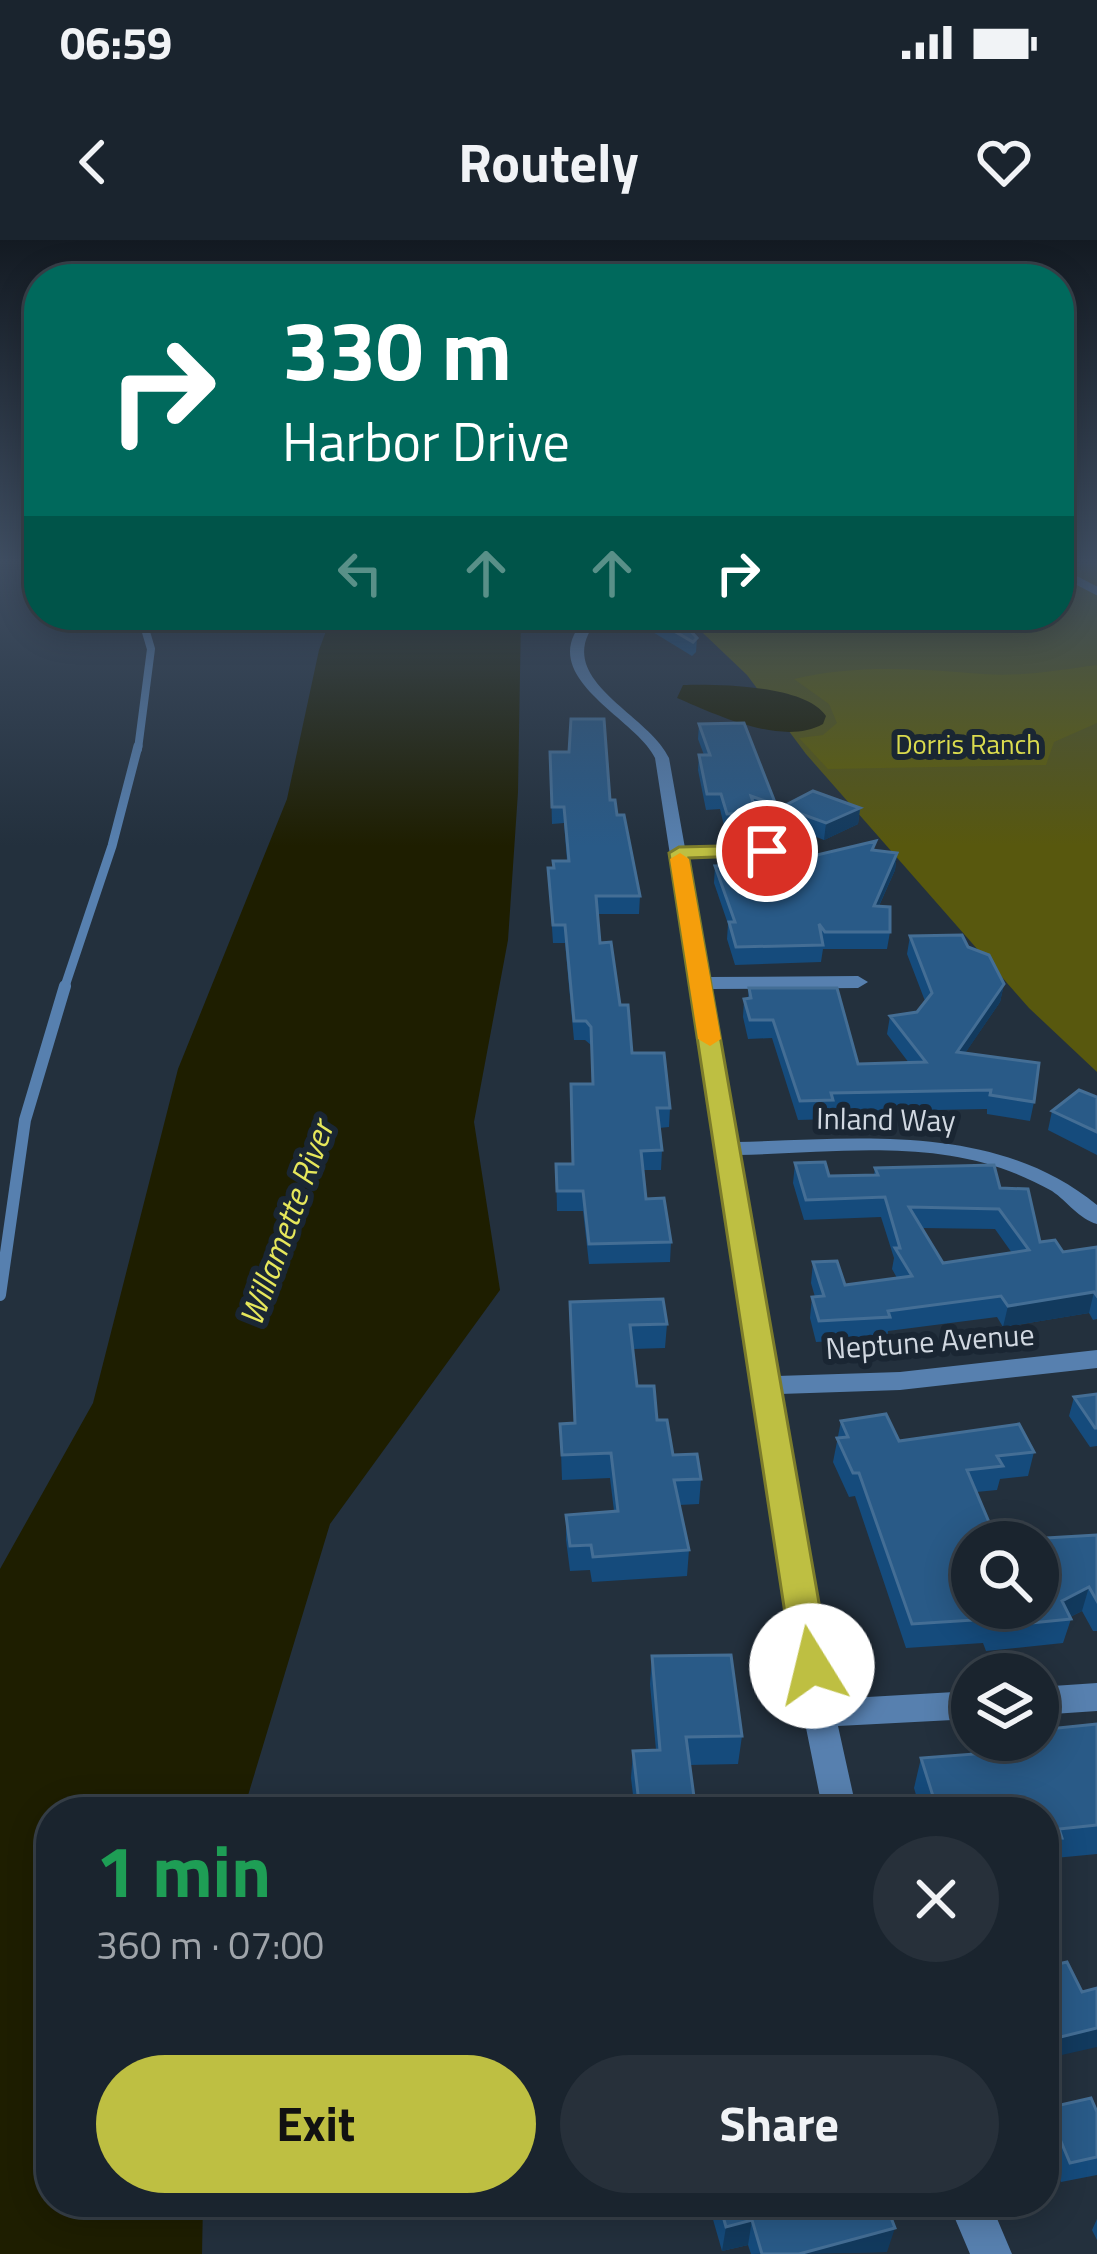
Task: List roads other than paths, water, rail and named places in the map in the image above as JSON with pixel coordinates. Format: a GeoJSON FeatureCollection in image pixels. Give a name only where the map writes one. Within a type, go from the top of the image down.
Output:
{"type":"FeatureCollection","features":[{"type":"Feature","properties":{"kind":"street"},"geometry":{"type":"LineString","coordinates":[[582,658],[588,680],[603,702],[655,739],[679,853],[819,1713],[837,1797]]}},
{"type":"Feature","properties":{"kind":"street"},"geometry":{"type":"LineString","coordinates":[[679,853],[767,851]]}},
{"type":"Feature","properties":{"kind":"street"},"geometry":{"type":"LineString","coordinates":[[700,983],[858,982]]}},
{"type":"Feature","properties":{"kind":"street","name":"Inland Way"},"geometry":{"type":"LineString","coordinates":[[728,1149],[931,1148],[978,1153],[1026,1167],[1058,1183],[1097,1217]]}},
{"type":"Feature","properties":{"kind":"street","name":"Neptune Avenue"},"geometry":{"type":"LineString","coordinates":[[768,1385],[900,1381],[1097,1359]]}},
{"type":"Feature","properties":{"kind":"street"},"geometry":{"type":"LineString","coordinates":[[1059,1700],[1097,1697]]}},
{"type":"Feature","properties":{"kind":"street"},"geometry":{"type":"LineString","coordinates":[[819,1713],[951,1706]]}},
{"type":"Feature","properties":{"kind":"street"},"geometry":{"type":"LineString","coordinates":[[975,2217],[991,2254]]}},
{"type":"Feature","properties":{"kind":"lane"},"geometry":{"type":"LineString","coordinates":[[0,1295],[30,1097],[139,760],[151,658]]}},
{"type":"Feature","properties":{"kind":"water","name":"Willamette River"},"geometry":{"type":"Polygon","coordinates":[[[317,658],[520,658],[508,940],[474,1122],[500,1290],[330,1524],[248,1797],[36,1797],[36,2217],[203,2217],[202,2254],[0,2254],[0,1569],[93,1403],[178,1069],[287,799],[317,658]]]}},
{"type":"Feature","properties":{"kind":"water"},"geometry":{"type":"Polygon","coordinates":[[[683,685],[781,692],[816,706],[826,716],[823,724],[807,730],[749,726],[677,698],[683,685]]]}},
{"type":"Feature","properties":{"kind":"park label","name":"Dorris Ranch"},"geometry":{"type":"Point","coordinates":[968,745]}}]}
